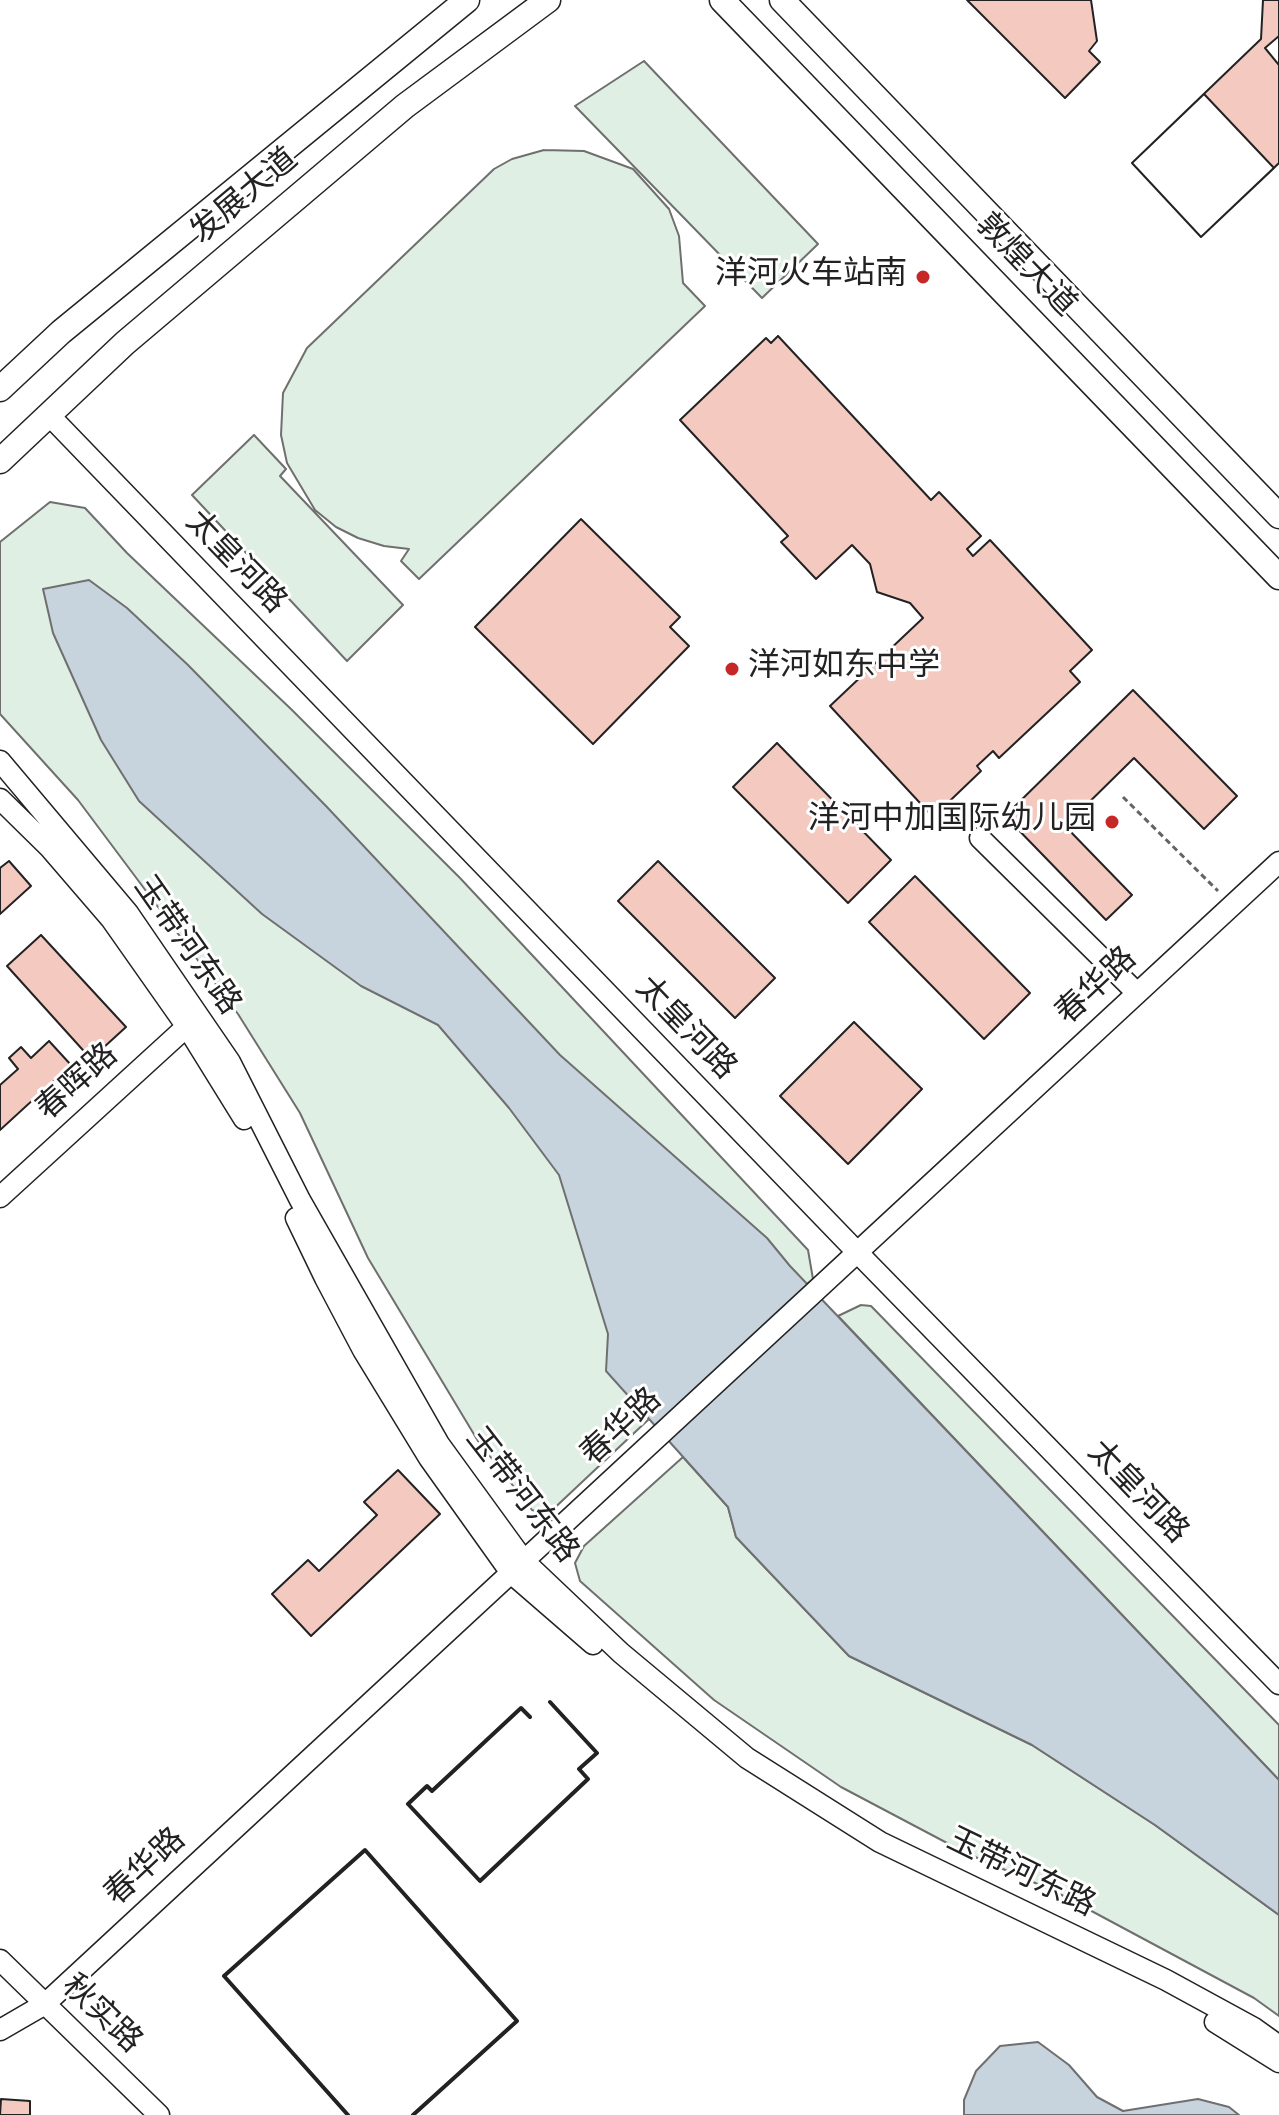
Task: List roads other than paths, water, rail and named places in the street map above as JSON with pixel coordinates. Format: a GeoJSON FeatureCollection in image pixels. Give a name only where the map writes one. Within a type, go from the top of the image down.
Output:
{"type":"FeatureCollection","features":[{"type":"Feature","properties":{"kind":"main road","name":"发展大道"},"geometry":{"type":"LineString","coordinates":[[3,381],[467,0]]}},
{"type":"Feature","properties":{"kind":"main road","name":"发展大道"},"geometry":{"type":"LineString","coordinates":[[0,461],[125,343],[405,106],[548,0]]}},
{"type":"Feature","properties":{"kind":"main road","name":"敦煌大道"},"geometry":{"type":"LineString","coordinates":[[722,0],[1279,577]]}},
{"type":"Feature","properties":{"kind":"main road","name":"敦煌大道"},"geometry":{"type":"LineString","coordinates":[[782,0],[1279,516]]}},
{"type":"Feature","properties":{"kind":"street","name":"太皇河路"},"geometry":{"type":"LineString","coordinates":[[49,415],[1279,1684]]}},
{"type":"Feature","properties":{"kind":"street","name":"玉带河东路"},"geometry":{"type":"LineString","coordinates":[[0,761],[128,913],[193,1021],[363,1350],[429,1458],[518,1567],[669,1710],[723,1754],[789,1799],[902,1866],[1154,1987],[1279,2062]]}},
{"type":"Feature","properties":{"kind":"street","name":"玉带河东路"},"geometry":{"type":"LineString","coordinates":[[0,799],[49,847],[193,1021]]}},
{"type":"Feature","properties":{"kind":"street"},"geometry":{"type":"LineString","coordinates":[[980,838],[1137,993]]}},
{"type":"Feature","properties":{"kind":"street","name":"春华路"},"geometry":{"type":"LineString","coordinates":[[0,2030],[45,2004],[1279,862]]}},
{"type":"Feature","properties":{"kind":"street","name":"春晖路"},"geometry":{"type":"LineString","coordinates":[[0,1197],[193,1021]]}},
{"type":"Feature","properties":{"kind":"street","name":"玉带河东路"},"geometry":{"type":"LineString","coordinates":[[518,1567],[747,1758],[880,1842],[1166,1980],[1254,2028],[1279,2046]]}},
{"type":"Feature","properties":{"kind":"street","name":"秋实路"},"geometry":{"type":"LineString","coordinates":[[0,1960],[159,2115]]}},
{"type":"Feature","properties":{"kind":"place","name":"洋河火车站南"},"geometry":{"type":"Point","coordinates":[923,277]}},
{"type":"Feature","properties":{"kind":"place","name":"洋河如东中学"},"geometry":{"type":"Point","coordinates":[732,669]}},
{"type":"Feature","properties":{"kind":"place","name":"洋河中加国际幼儿园"},"geometry":{"type":"Point","coordinates":[1112,822]}}]}
